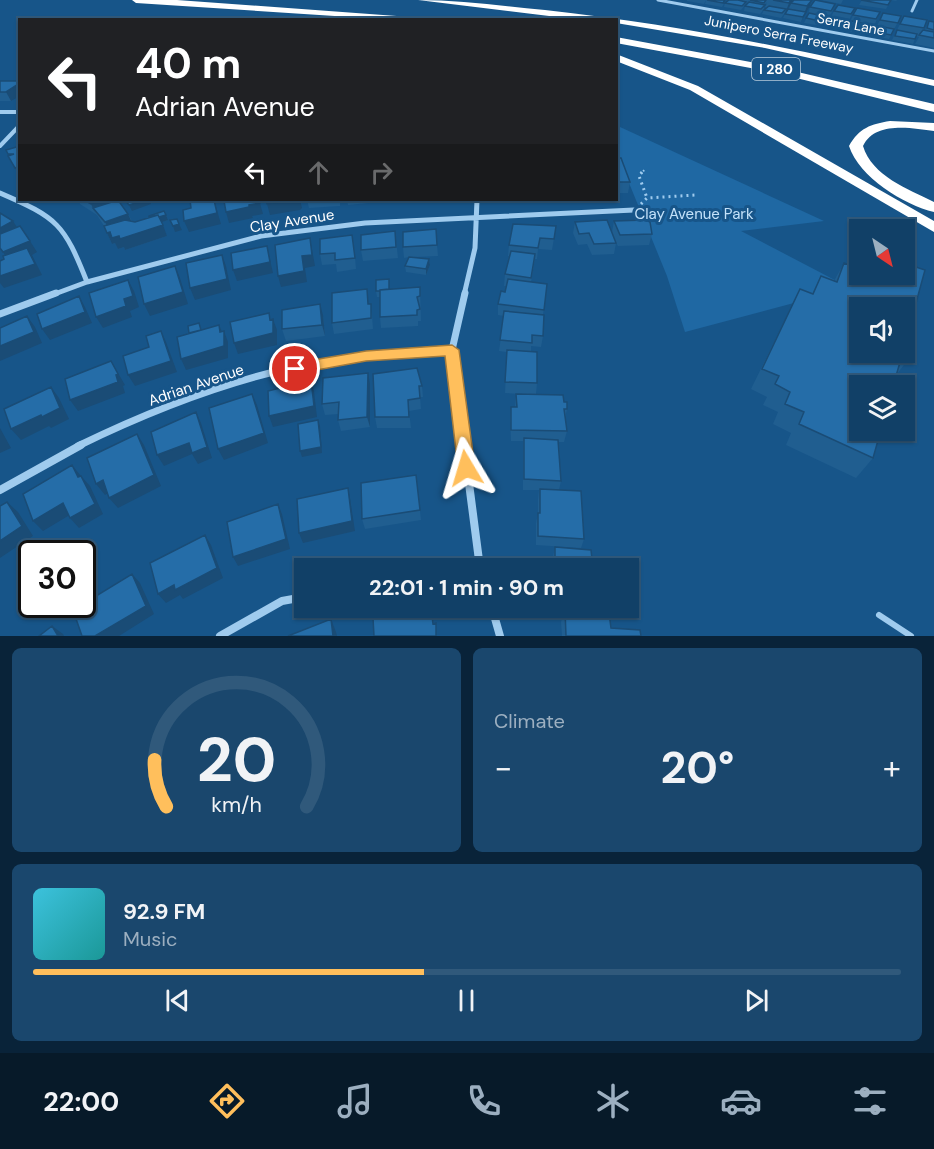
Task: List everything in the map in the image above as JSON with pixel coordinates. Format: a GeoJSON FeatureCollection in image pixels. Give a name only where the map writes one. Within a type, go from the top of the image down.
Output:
{"type":"FeatureCollection","features":[{"type":"Feature","properties":{"kind":"highway"},"geometry":{"type":"LineString","coordinates":[[136,0],[419,18]]}},
{"type":"Feature","properties":{"kind":"highway","name":"Junipero Serra Freeway"},"geometry":{"type":"LineString","coordinates":[[422,0],[598,18]]}},
{"type":"Feature","properties":{"kind":"highway"},"geometry":{"type":"LineString","coordinates":[[334,12],[372,18]]}},
{"type":"Feature","properties":{"kind":"highway"},"geometry":{"type":"LineString","coordinates":[[618,20],[763,38],[913,66]]}},
{"type":"Feature","properties":{"kind":"highway","name":"Junipero Serra Freeway"},"geometry":{"type":"LineString","coordinates":[[618,20],[774,47],[934,83]]}},
{"type":"Feature","properties":{"kind":"highway","name":"I 280"},"geometry":{"type":"LineString","coordinates":[[618,40],[772,69],[934,108]]}},
{"type":"Feature","properties":{"kind":"highway"},"geometry":{"type":"LineString","coordinates":[[618,58],[665,74],[702,93],[934,227]]}},
{"type":"Feature","properties":{"kind":"highway"},"geometry":{"type":"LineString","coordinates":[[934,127],[901,124],[879,128],[862,136],[856,146],[861,159],[874,173],[934,208]]}},
{"type":"Feature","properties":{"kind":"street","name":"Serra Lane"},"geometry":{"type":"LineString","coordinates":[[658,0],[934,51]]}},
{"type":"Feature","properties":{"kind":"street"},"geometry":{"type":"LineString","coordinates":[[912,11],[917,0]]}},
{"type":"Feature","properties":{"kind":"street"},"geometry":{"type":"LineString","coordinates":[[0,112],[18,112]]}},
{"type":"Feature","properties":{"kind":"street"},"geometry":{"type":"LineString","coordinates":[[0,146],[18,127]]}},
{"type":"Feature","properties":{"kind":"street"},"geometry":{"type":"LineString","coordinates":[[0,193],[18,201]]}},
{"type":"Feature","properties":{"kind":"street"},"geometry":{"type":"LineString","coordinates":[[19,201],[58,223],[72,247],[87,282]]}},
{"type":"Feature","properties":{"kind":"street"},"geometry":{"type":"LineString","coordinates":[[477,201],[475,248],[452,350],[478,558]]}},
{"type":"Feature","properties":{"kind":"street","name":"Clay Avenue"},"geometry":{"type":"LineString","coordinates":[[0,314],[87,282],[261,236],[365,223],[634,210]]}},
{"type":"Feature","properties":{"kind":"street","name":"Adrian Avenue"},"geometry":{"type":"LineString","coordinates":[[0,490],[19,477],[135,420],[272,373],[366,356],[452,350]]}},
{"type":"Feature","properties":{"kind":"street"},"geometry":{"type":"LineString","coordinates":[[220,636],[282,602],[294,599]]}},
{"type":"Feature","properties":{"kind":"street"},"geometry":{"type":"LineString","coordinates":[[495,618],[500,636]]}},
{"type":"Feature","properties":{"kind":"lane"},"geometry":{"type":"LineString","coordinates":[[879,615],[911,636]]}},
{"type":"Feature","properties":{"kind":"path"},"geometry":{"type":"LineString","coordinates":[[645,169],[639,176],[647,198]]}},
{"type":"Feature","properties":{"kind":"path"},"geometry":{"type":"LineString","coordinates":[[634,210],[647,198],[696,195]]}},
{"type":"Feature","properties":{"kind":"green space","name":"Clay Avenue Park"},"geometry":{"type":"Polygon","coordinates":[[[620,127],[824,221],[741,231],[850,288],[685,332],[667,276],[618,156],[620,127]]]}},
{"type":"Feature","properties":{"kind":"building"},"geometry":{"type":"Polygon","coordinates":[[[707,0],[725,0],[723,3],[707,0]]]}},
{"type":"Feature","properties":{"kind":"building"},"geometry":{"type":"Polygon","coordinates":[[[729,0],[746,2],[742,6],[725,3],[729,0]]]}},
{"type":"Feature","properties":{"kind":"building"},"geometry":{"type":"Polygon","coordinates":[[[750,0],[766,0],[764,3],[750,0]]]}},
{"type":"Feature","properties":{"kind":"building"},"geometry":{"type":"Polygon","coordinates":[[[773,0],[791,0],[789,3],[773,0]]]}},
{"type":"Feature","properties":{"kind":"building"},"geometry":{"type":"Polygon","coordinates":[[[794,0],[812,0],[807,6],[791,3],[794,0]]]}},
{"type":"Feature","properties":{"kind":"building"},"geometry":{"type":"Polygon","coordinates":[[[815,0],[835,4],[831,11],[810,7],[815,0]]]}},
{"type":"Feature","properties":{"kind":"building"},"geometry":{"type":"Polygon","coordinates":[[[861,0],[891,0],[888,5],[861,0]]]}},
{"type":"Feature","properties":{"kind":"building"},"geometry":{"type":"Polygon","coordinates":[[[749,2],[765,5],[761,9],[745,6],[749,2]]]}},
{"type":"Feature","properties":{"kind":"building"},"geometry":{"type":"Polygon","coordinates":[[[838,5],[855,8],[851,14],[834,11],[838,5]]]}},
{"type":"Feature","properties":{"kind":"building"},"geometry":{"type":"Polygon","coordinates":[[[769,6],[786,9],[782,13],[764,10],[769,6]]]}},
{"type":"Feature","properties":{"kind":"building"},"geometry":{"type":"Polygon","coordinates":[[[857,8],[880,12],[876,19],[853,15],[857,8]]]}},
{"type":"Feature","properties":{"kind":"building"},"geometry":{"type":"Polygon","coordinates":[[[788,9],[806,12],[803,17],[785,14],[788,9]]]}},
{"type":"Feature","properties":{"kind":"building"},"geometry":{"type":"Polygon","coordinates":[[[809,13],[828,17],[824,22],[806,18],[809,13]]]}},
{"type":"Feature","properties":{"kind":"building"},"geometry":{"type":"Polygon","coordinates":[[[883,13],[901,16],[898,23],[880,20],[883,13]]]}},
{"type":"Feature","properties":{"kind":"building"},"geometry":{"type":"Polygon","coordinates":[[[904,16],[927,20],[924,28],[900,24],[904,16]]]}},
{"type":"Feature","properties":{"kind":"building"},"geometry":{"type":"Polygon","coordinates":[[[831,17],[847,20],[846,26],[827,22],[831,17]]]}},
{"type":"Feature","properties":{"kind":"building"},"geometry":{"type":"Polygon","coordinates":[[[852,21],[870,25],[868,30],[849,26],[852,21]]]}},
{"type":"Feature","properties":{"kind":"building"},"geometry":{"type":"Polygon","coordinates":[[[929,21],[934,22],[934,30],[927,28],[929,21]]]}},
{"type":"Feature","properties":{"kind":"building"},"geometry":{"type":"Polygon","coordinates":[[[873,25],[894,29],[891,35],[870,31],[873,25]]]}},
{"type":"Feature","properties":{"kind":"building"},"geometry":{"type":"Polygon","coordinates":[[[897,30],[917,34],[915,39],[895,36],[897,30]]]}},
{"type":"Feature","properties":{"kind":"building"},"geometry":{"type":"Polygon","coordinates":[[[923,30],[934,32],[934,38],[919,35],[923,30]]]}},
{"type":"Feature","properties":{"kind":"building"},"geometry":{"type":"Polygon","coordinates":[[[0,81],[18,81],[18,84],[6,92],[0,92],[0,81]]]}},
{"type":"Feature","properties":{"kind":"building"},"geometry":{"type":"Polygon","coordinates":[[[18,147],[18,167],[15,168],[8,156],[14,154],[8,154],[6,150],[18,147]]]}},
{"type":"Feature","properties":{"kind":"building"},"geometry":{"type":"Polygon","coordinates":[[[618,158],[621,158],[630,182],[618,182],[618,158]]]}},
{"type":"Feature","properties":{"kind":"building"},"geometry":{"type":"Polygon","coordinates":[[[119,201],[128,214],[105,222],[93,208],[119,201]]]}},
{"type":"Feature","properties":{"kind":"building"},"geometry":{"type":"Polygon","coordinates":[[[126,201],[142,201],[129,205],[126,201]]]}},
{"type":"Feature","properties":{"kind":"building"},"geometry":{"type":"Polygon","coordinates":[[[190,201],[214,201],[217,213],[184,221],[183,210],[191,208],[190,201]]]}},
{"type":"Feature","properties":{"kind":"building"},"geometry":{"type":"Polygon","coordinates":[[[224,201],[259,201],[260,203],[249,205],[249,207],[226,212],[224,201]]]}},
{"type":"Feature","properties":{"kind":"building"},"geometry":{"type":"Polygon","coordinates":[[[266,201],[286,201],[267,204],[266,201]]]}},
{"type":"Feature","properties":{"kind":"building"},"geometry":{"type":"Polygon","coordinates":[[[164,211],[166,215],[149,217],[149,216],[164,211]]]}},
{"type":"Feature","properties":{"kind":"building"},"geometry":{"type":"Polygon","coordinates":[[[0,213],[13,221],[0,228],[0,213]]]}},
{"type":"Feature","properties":{"kind":"building"},"geometry":{"type":"Polygon","coordinates":[[[158,215],[163,225],[120,239],[119,236],[112,238],[104,226],[125,220],[135,222],[158,215]]]}},
{"type":"Feature","properties":{"kind":"building"},"geometry":{"type":"Polygon","coordinates":[[[177,219],[179,224],[173,226],[170,220],[177,219]]]}},
{"type":"Feature","properties":{"kind":"building"},"geometry":{"type":"Polygon","coordinates":[[[607,220],[616,243],[594,244],[589,233],[579,234],[575,222],[607,220]]]}},
{"type":"Feature","properties":{"kind":"building"},"geometry":{"type":"Polygon","coordinates":[[[646,220],[650,222],[652,234],[620,235],[614,221],[646,220]]]}},
{"type":"Feature","properties":{"kind":"building"},"geometry":{"type":"Polygon","coordinates":[[[513,224],[556,226],[554,239],[540,238],[538,248],[509,245],[513,224]]]}},
{"type":"Feature","properties":{"kind":"building"},"geometry":{"type":"Polygon","coordinates":[[[20,226],[30,241],[3,252],[0,248],[0,234],[20,226]]]}},
{"type":"Feature","properties":{"kind":"building"},"geometry":{"type":"Polygon","coordinates":[[[436,229],[437,245],[403,247],[403,232],[436,229]]]}},
{"type":"Feature","properties":{"kind":"building"},"geometry":{"type":"Polygon","coordinates":[[[395,231],[396,247],[361,250],[361,235],[395,231]]]}},
{"type":"Feature","properties":{"kind":"building"},"geometry":{"type":"Polygon","coordinates":[[[352,235],[355,258],[335,260],[335,253],[320,254],[320,239],[352,235]]]}},
{"type":"Feature","properties":{"kind":"building"},"geometry":{"type":"Polygon","coordinates":[[[310,238],[312,255],[302,256],[304,271],[278,276],[275,245],[310,238]]]}},
{"type":"Feature","properties":{"kind":"building"},"geometry":{"type":"Polygon","coordinates":[[[267,246],[270,262],[233,270],[231,253],[267,246]]]}},
{"type":"Feature","properties":{"kind":"building"},"geometry":{"type":"Polygon","coordinates":[[[27,248],[35,264],[0,276],[0,261],[4,259],[3,256],[27,248]]]}},
{"type":"Feature","properties":{"kind":"building"},"geometry":{"type":"Polygon","coordinates":[[[511,251],[535,254],[531,278],[505,274],[511,251]]]}},
{"type":"Feature","properties":{"kind":"building"},"geometry":{"type":"Polygon","coordinates":[[[222,255],[227,279],[190,288],[186,263],[222,255]]]}},
{"type":"Feature","properties":{"kind":"building"},"geometry":{"type":"Polygon","coordinates":[[[409,257],[429,259],[426,269],[405,266],[409,257]]]}},
{"type":"Feature","properties":{"kind":"building"},"geometry":{"type":"Polygon","coordinates":[[[844,263],[849,265],[849,285],[915,285],[915,267],[925,270],[915,306],[915,297],[849,297],[849,363],[900,363],[896,375],[849,375],[849,441],[878,441],[873,458],[799,424],[804,412],[785,404],[790,392],[775,384],[779,376],[762,369],[800,289],[813,294],[821,276],[837,282],[844,263]]]}},
{"type":"Feature","properties":{"kind":"building"},"geometry":{"type":"Polygon","coordinates":[[[175,266],[183,292],[144,304],[138,277],[175,266]]]}},
{"type":"Feature","properties":{"kind":"building"},"geometry":{"type":"Polygon","coordinates":[[[389,279],[389,289],[376,291],[376,280],[389,279]]]}},
{"type":"Feature","properties":{"kind":"building"},"geometry":{"type":"Polygon","coordinates":[[[508,279],[547,284],[544,310],[498,304],[501,291],[505,292],[508,279]]]}},
{"type":"Feature","properties":{"kind":"building"},"geometry":{"type":"Polygon","coordinates":[[[128,280],[133,296],[124,299],[126,306],[96,317],[89,293],[128,280]]]}},
{"type":"Feature","properties":{"kind":"building"},"geometry":{"type":"Polygon","coordinates":[[[420,287],[420,296],[417,297],[420,309],[417,310],[417,315],[380,317],[380,290],[420,287]]]}},
{"type":"Feature","properties":{"kind":"building"},"geometry":{"type":"Polygon","coordinates":[[[367,289],[368,304],[371,304],[371,318],[332,323],[332,293],[367,289]]]}},
{"type":"Feature","properties":{"kind":"building"},"geometry":{"type":"Polygon","coordinates":[[[79,296],[85,312],[42,329],[37,314],[79,296]]]}},
{"type":"Feature","properties":{"kind":"building"},"geometry":{"type":"Polygon","coordinates":[[[320,304],[322,325],[282,329],[282,310],[320,304]]]}},
{"type":"Feature","properties":{"kind":"building"},"geometry":{"type":"Polygon","coordinates":[[[504,311],[544,315],[543,336],[532,335],[532,343],[500,340],[504,311]]]}},
{"type":"Feature","properties":{"kind":"building"},"geometry":{"type":"Polygon","coordinates":[[[269,313],[270,320],[273,319],[273,333],[234,343],[230,322],[269,313]]]}},
{"type":"Feature","properties":{"kind":"building"},"geometry":{"type":"Polygon","coordinates":[[[27,316],[34,332],[0,346],[0,328],[27,316]]]}},
{"type":"Feature","properties":{"kind":"building"},"geometry":{"type":"Polygon","coordinates":[[[199,323],[201,330],[189,333],[188,326],[199,323]]]}},
{"type":"Feature","properties":{"kind":"building"},"geometry":{"type":"Polygon","coordinates":[[[219,325],[220,332],[224,331],[224,346],[181,359],[177,337],[219,325]]]}},
{"type":"Feature","properties":{"kind":"building"},"geometry":{"type":"Polygon","coordinates":[[[161,331],[171,361],[128,375],[123,356],[149,347],[146,336],[161,331]]]}},
{"type":"Feature","properties":{"kind":"building"},"geometry":{"type":"Polygon","coordinates":[[[507,350],[537,352],[537,383],[505,382],[507,350]]]}},
{"type":"Feature","properties":{"kind":"building"},"geometry":{"type":"Polygon","coordinates":[[[111,361],[118,374],[116,375],[118,382],[70,400],[65,379],[111,361]]]}},
{"type":"Feature","properties":{"kind":"building"},"geometry":{"type":"Polygon","coordinates":[[[417,368],[422,386],[419,386],[420,398],[408,400],[409,417],[375,417],[373,374],[417,368]]]}},
{"type":"Feature","properties":{"kind":"building"},"geometry":{"type":"Polygon","coordinates":[[[368,373],[367,417],[338,420],[339,402],[322,404],[323,378],[368,373]]]}},
{"type":"Feature","properties":{"kind":"building"},"geometry":{"type":"Polygon","coordinates":[[[311,380],[314,406],[269,416],[268,391],[311,380]]]}},
{"type":"Feature","properties":{"kind":"building"},"geometry":{"type":"Polygon","coordinates":[[[51,387],[60,408],[11,429],[4,409],[51,387]]]}},
{"type":"Feature","properties":{"kind":"building"},"geometry":{"type":"Polygon","coordinates":[[[252,394],[264,433],[218,449],[209,408],[252,394]]]}},
{"type":"Feature","properties":{"kind":"building"},"geometry":{"type":"Polygon","coordinates":[[[516,394],[563,395],[564,402],[567,402],[567,409],[564,409],[567,431],[511,430],[511,407],[517,407],[516,394]]]}},
{"type":"Feature","properties":{"kind":"building"},"geometry":{"type":"Polygon","coordinates":[[[196,412],[207,447],[192,453],[189,443],[157,455],[151,432],[196,412]]]}},
{"type":"Feature","properties":{"kind":"building"},"geometry":{"type":"Polygon","coordinates":[[[318,420],[321,447],[300,451],[298,424],[318,420]]]}},
{"type":"Feature","properties":{"kind":"building"},"geometry":{"type":"Polygon","coordinates":[[[137,434],[154,475],[109,498],[103,480],[96,484],[87,458],[137,434]]]}},
{"type":"Feature","properties":{"kind":"building"},"geometry":{"type":"Polygon","coordinates":[[[524,438],[558,440],[561,481],[524,479],[524,438]]]}},
{"type":"Feature","properties":{"kind":"building"},"geometry":{"type":"Polygon","coordinates":[[[72,465],[78,477],[81,476],[95,504],[70,518],[63,503],[33,521],[23,494],[72,465]]]}},
{"type":"Feature","properties":{"kind":"building"},"geometry":{"type":"Polygon","coordinates":[[[416,475],[420,510],[362,519],[361,483],[416,475]]]}},
{"type":"Feature","properties":{"kind":"building"},"geometry":{"type":"Polygon","coordinates":[[[348,488],[352,521],[299,533],[297,499],[348,488]]]}},
{"type":"Feature","properties":{"kind":"building"},"geometry":{"type":"Polygon","coordinates":[[[540,489],[581,491],[584,539],[538,536],[540,489]]]}},
{"type":"Feature","properties":{"kind":"building"},"geometry":{"type":"Polygon","coordinates":[[[7,502],[22,526],[0,541],[0,506],[7,502]]]}},
{"type":"Feature","properties":{"kind":"building"},"geometry":{"type":"Polygon","coordinates":[[[278,504],[286,539],[233,557],[227,522],[278,504]]]}},
{"type":"Feature","properties":{"kind":"building"},"geometry":{"type":"Polygon","coordinates":[[[205,535],[217,568],[175,590],[174,585],[158,594],[150,563],[205,535]]]}},
{"type":"Feature","properties":{"kind":"building"},"geometry":{"type":"Polygon","coordinates":[[[555,547],[591,550],[592,558],[555,558],[555,547]]]}},
{"type":"Feature","properties":{"kind":"building"},"geometry":{"type":"Polygon","coordinates":[[[132,574],[146,606],[95,636],[82,636],[76,618],[96,618],[96,596],[132,574]]]}},
{"type":"Feature","properties":{"kind":"building"},"geometry":{"type":"Polygon","coordinates":[[[373,618],[432,618],[433,624],[436,623],[436,636],[374,636],[373,618]]]}},
{"type":"Feature","properties":{"kind":"building"},"geometry":{"type":"Polygon","coordinates":[[[565,618],[610,618],[611,628],[640,630],[641,636],[566,636],[565,618]]]}},
{"type":"Feature","properties":{"kind":"building"},"geometry":{"type":"Polygon","coordinates":[[[331,619],[333,636],[288,636],[331,619]]]}},
{"type":"Feature","properties":{"kind":"building"},"geometry":{"type":"Polygon","coordinates":[[[52,626],[58,636],[39,636],[52,626]]]}},
{"type":"Feature","properties":{"kind":"route"},"geometry":{"type":"LineString","coordinates":[[295,369],[366,356],[452,350],[466,468]]}}]}
